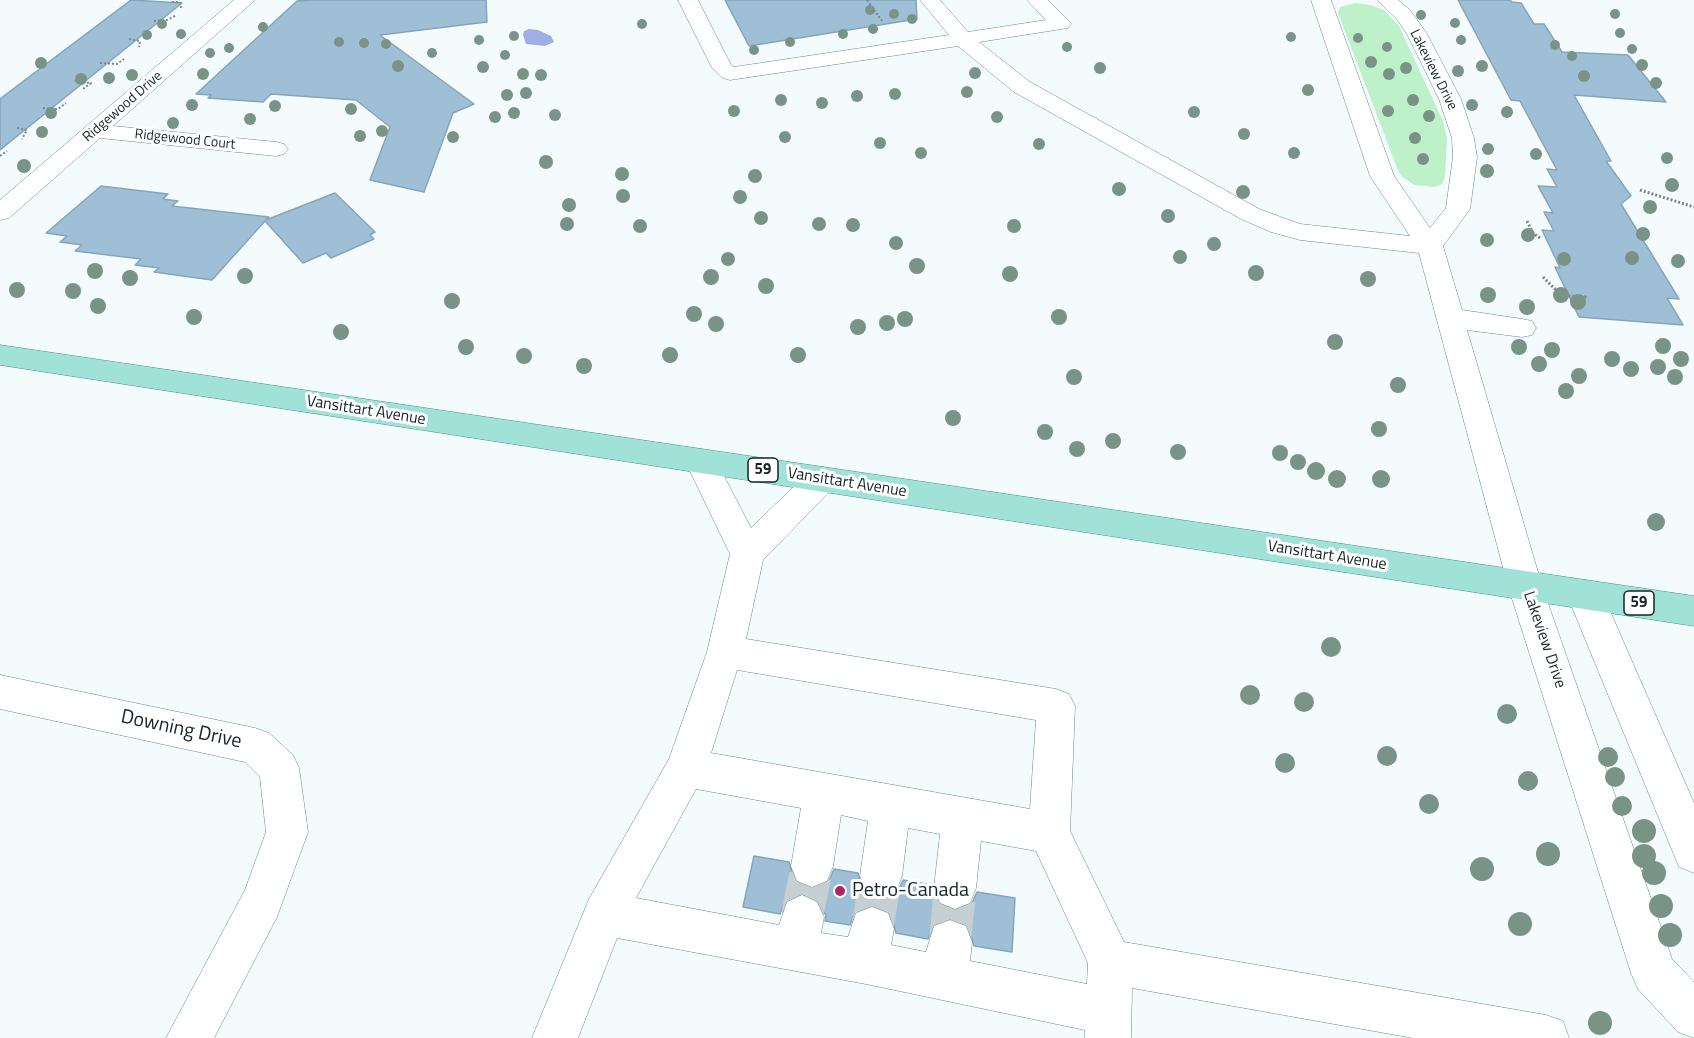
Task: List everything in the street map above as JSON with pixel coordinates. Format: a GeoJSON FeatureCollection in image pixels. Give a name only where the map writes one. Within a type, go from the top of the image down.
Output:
{"type":"FeatureCollection","features":[{"type":"Feature","properties":{"kind":"main road","name":"Vansittart Avenue"},"geometry":{"type":"LineString","coordinates":[[0,355],[1694,611]]}},
{"type":"Feature","properties":{"kind":"street","name":"Ridgewood Drive"},"geometry":{"type":"LineString","coordinates":[[0,213],[245,0]]}},
{"type":"Feature","properties":{"kind":"street"},"geometry":{"type":"LineString","coordinates":[[688,0],[722,68],[730,74],[1061,24],[1037,0]]}},
{"type":"Feature","properties":{"kind":"street"},"geometry":{"type":"LineString","coordinates":[[930,0],[964,40],[1036,96],[1250,214],[1280,227],[1300,232],[1430,246]]}},
{"type":"Feature","properties":{"kind":"street","name":"Lakeview Drive"},"geometry":{"type":"LineString","coordinates":[[1321,0],[1382,176],[1430,246],[1525,586],[1654,973],[1694,1016]]}},
{"type":"Feature","properties":{"kind":"street","name":"Lakeview Drive"},"geometry":{"type":"LineString","coordinates":[[1387,0],[1402,14],[1417,34],[1454,109],[1462,138],[1465,157],[1458,209],[1430,246]]}},
{"type":"Feature","properties":{"kind":"street","name":"Ridgewood Court"},"geometry":{"type":"LineString","coordinates":[[95,131],[276,149]]}},
{"type":"Feature","properties":{"kind":"street"},"geometry":{"type":"LineString","coordinates":[[1450,318],[1522,328]]}},
{"type":"Feature","properties":{"kind":"street"},"geometry":{"type":"LineString","coordinates":[[701,461],[747,554]]}},
{"type":"Feature","properties":{"kind":"street"},"geometry":{"type":"LineString","coordinates":[[555,1038],[604,914],[686,768],[725,652],[747,554],[822,479]]}},
{"type":"Feature","properties":{"kind":"street"},"geometry":{"type":"LineString","coordinates":[[1585,595],[1694,852]]}},
{"type":"Feature","properties":{"kind":"street"},"geometry":{"type":"LineString","coordinates":[[604,914],[799,934],[947,960],[1108,1025],[1110,962],[1048,833],[1056,706],[725,652]]}},
{"type":"Feature","properties":{"kind":"street","name":"Downing Drive"},"geometry":{"type":"LineString","coordinates":[[0,692],[255,746],[279,768],[287,832],[262,902],[189,1038]]}},
{"type":"Feature","properties":{"kind":"street"},"geometry":{"type":"LineString","coordinates":[[686,768],[1048,833]]}},
{"type":"Feature","properties":{"kind":"street"},"geometry":{"type":"LineString","coordinates":[[812,866],[824,793]]}},
{"type":"Feature","properties":{"kind":"street"},"geometry":{"type":"LineString","coordinates":[[880,876],[891,805]]}},
{"type":"Feature","properties":{"kind":"street"},"geometry":{"type":"LineString","coordinates":[[955,888],[962,818]]}},
{"type":"Feature","properties":{"kind":"street"},"geometry":{"type":"LineString","coordinates":[[1110,962],[1546,1038]]}},
{"type":"Feature","properties":{"kind":"path"},"geometry":{"type":"LineString","coordinates":[[172,2],[180,3],[181,8]]}},
{"type":"Feature","properties":{"kind":"path"},"geometry":{"type":"LineString","coordinates":[[154,21],[162,21],[175,16]]}},
{"type":"Feature","properties":{"kind":"path"},"geometry":{"type":"LineString","coordinates":[[129,39],[140,41],[139,47]]}},
{"type":"Feature","properties":{"kind":"path"},"geometry":{"type":"LineString","coordinates":[[100,63],[117,64],[124,59]]}},
{"type":"Feature","properties":{"kind":"path"},"geometry":{"type":"LineString","coordinates":[[75,81],[91,83],[83,89]]}},
{"type":"Feature","properties":{"kind":"path"},"geometry":{"type":"LineString","coordinates":[[43,108],[58,109],[66,103]]}},
{"type":"Feature","properties":{"kind":"path"},"geometry":{"type":"LineString","coordinates":[[17,128],[27,130],[22,139]]}},
{"type":"Feature","properties":{"kind":"path"},"geometry":{"type":"LineString","coordinates":[[0,156],[7,151]]}},
{"type":"Feature","properties":{"kind":"path"},"geometry":{"type":"LineString","coordinates":[[1640,190],[1694,207]]}},
{"type":"Feature","properties":{"kind":"path"},"geometry":{"type":"LineString","coordinates":[[1527,221],[1533,232],[1540,238]]}},
{"type":"Feature","properties":{"kind":"path"},"geometry":{"type":"LineString","coordinates":[[1543,277],[1555,289],[1569,296],[1588,297]]}},
{"type":"Feature","properties":{"kind":"green space"},"geometry":{"type":"Polygon","coordinates":[[[1355,3],[1384,10],[1399,26],[1443,121],[1447,138],[1445,177],[1442,184],[1435,187],[1414,185],[1401,176],[1397,168],[1338,13],[1340,7],[1355,3]]]}},
{"type":"Feature","properties":{"kind":"water"},"geometry":{"type":"Polygon","coordinates":[[[529,29],[551,36],[554,42],[545,46],[526,44],[523,35],[524,31],[529,29]]]}},
{"type":"Feature","properties":{"kind":"building"},"geometry":{"type":"Polygon","coordinates":[[[131,0],[182,3],[0,150],[0,99],[131,0]]]}},
{"type":"Feature","properties":{"kind":"building"},"geometry":{"type":"Polygon","coordinates":[[[486,0],[487,22],[380,35],[474,104],[453,113],[424,192],[370,180],[390,127],[356,100],[271,94],[263,102],[208,98],[211,95],[196,94],[297,1],[486,0]]]}},
{"type":"Feature","properties":{"kind":"building"},"geometry":{"type":"Polygon","coordinates":[[[725,0],[916,0],[917,19],[749,46],[725,0]]]}},
{"type":"Feature","properties":{"kind":"building"},"geometry":{"type":"Polygon","coordinates":[[[1458,0],[1510,0],[1521,3],[1534,24],[1544,24],[1562,52],[1628,55],[1666,102],[1574,95],[1611,161],[1606,161],[1631,196],[1621,204],[1679,299],[1667,298],[1683,325],[1579,317],[1555,267],[1560,268],[1542,230],[1554,231],[1544,212],[1553,213],[1538,186],[1557,187],[1547,169],[1557,170],[1520,101],[1511,100],[1458,0]]]}},
{"type":"Feature","properties":{"kind":"building"},"geometry":{"type":"Polygon","coordinates":[[[101,186],[168,194],[163,199],[178,201],[172,206],[269,217],[266,220],[335,193],[375,232],[370,235],[374,239],[331,258],[326,253],[303,263],[265,221],[212,280],[154,272],[159,268],[135,265],[141,259],[75,251],[82,245],[60,242],[67,236],[46,233],[101,186]]]}},
{"type":"Feature","properties":{"kind":"building"},"geometry":{"type":"Polygon","coordinates":[[[754,856],[789,862],[795,882],[811,889],[828,883],[834,869],[858,873],[864,892],[880,899],[897,893],[903,880],[932,885],[938,904],[954,911],[971,905],[977,892],[1015,898],[1012,952],[974,946],[968,925],[951,918],[933,924],[928,939],[896,933],[890,912],[873,905],[855,911],[850,925],[825,921],[826,916],[819,901],[803,893],[786,900],[780,914],[743,907],[754,856]]]}},
{"type":"Feature","properties":{"kind":"tunnel"},"geometry":{"type":"LineString","coordinates":[[802,917],[812,866]]}},
{"type":"Feature","properties":{"kind":"tunnel"},"geometry":{"type":"LineString","coordinates":[[872,929],[881,876]]}},
{"type":"Feature","properties":{"kind":"tunnel"},"geometry":{"type":"LineString","coordinates":[[950,942],[955,888]]}},
{"type":"Feature","properties":{"kind":"place","name":"Petro-Canada"},"geometry":{"type":"Point","coordinates":[840,891]}}]}
